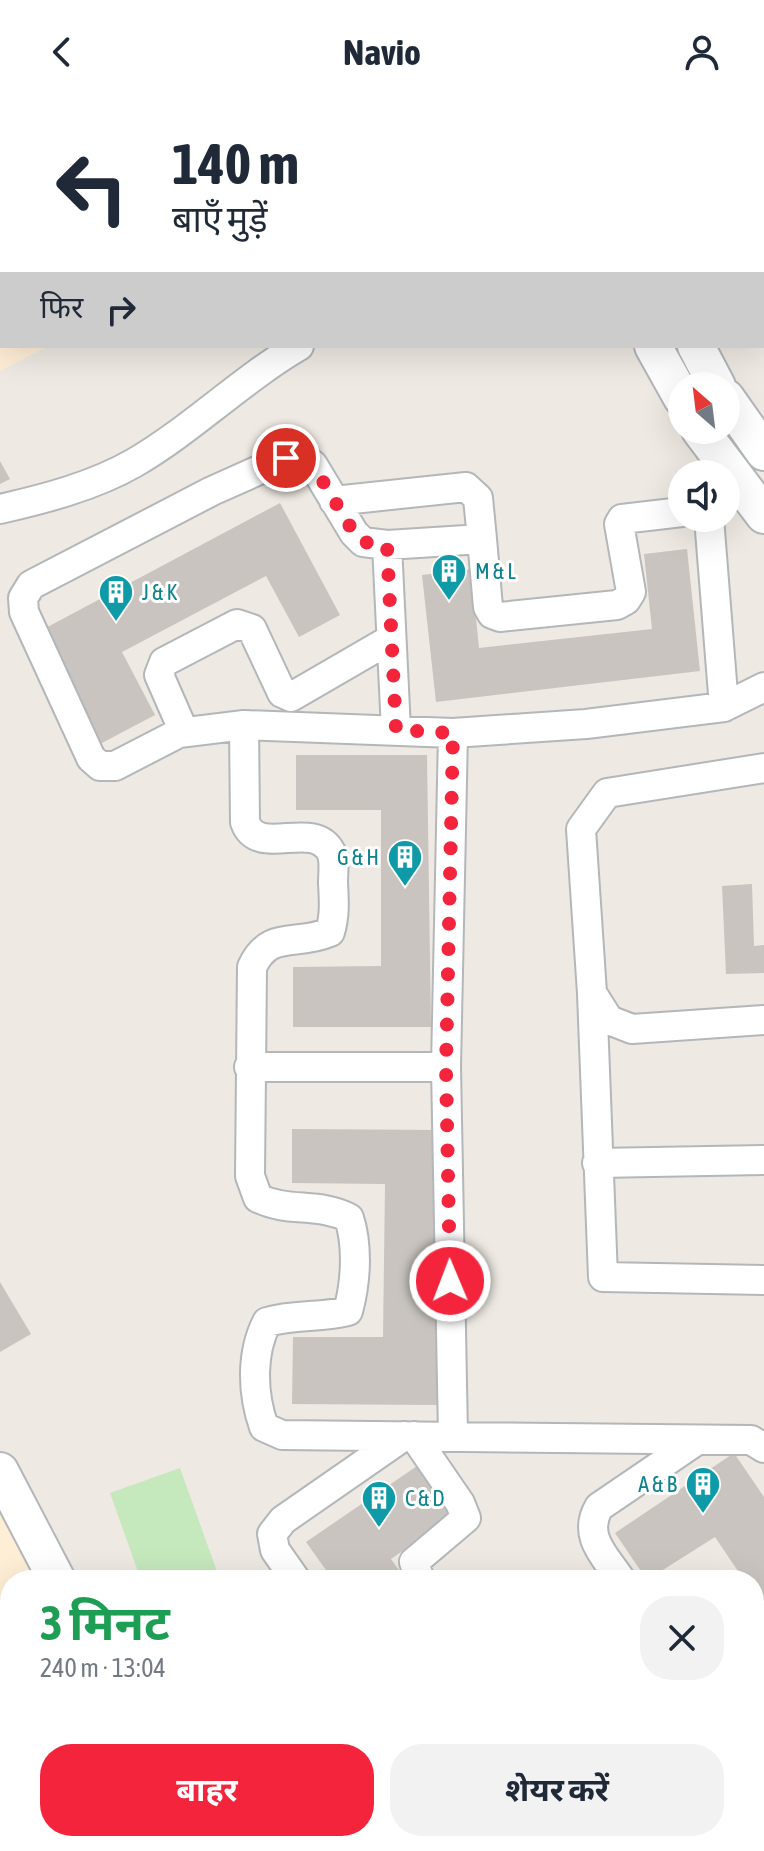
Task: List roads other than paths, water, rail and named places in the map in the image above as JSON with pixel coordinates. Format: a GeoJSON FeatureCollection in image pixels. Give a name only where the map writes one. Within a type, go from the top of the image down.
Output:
{"type":"FeatureCollection","features":[{"type":"Feature","properties":{"kind":"street"},"geometry":{"type":"LineString","coordinates":[[0,509],[77,487],[133,464],[267,365],[296,348]]}},
{"type":"Feature","properties":{"kind":"street"},"geometry":{"type":"LineString","coordinates":[[654,348],[668,373]]}},
{"type":"Feature","properties":{"kind":"street"},"geometry":{"type":"LineString","coordinates":[[697,348],[710,372]]}},
{"type":"Feature","properties":{"kind":"street"},"geometry":{"type":"LineString","coordinates":[[740,418],[764,452]]}},
{"type":"Feature","properties":{"kind":"street"},"geometry":{"type":"LineString","coordinates":[[711,444],[764,515]]}},
{"type":"Feature","properties":{"kind":"street"},"geometry":{"type":"LineString","coordinates":[[482,539],[387,545],[363,542],[313,465],[301,456],[286,458],[120,536],[31,585],[23,598],[24,612],[91,758],[100,766],[115,766],[184,732],[244,725],[453,733],[586,724],[724,707],[764,687]]}},
{"type":"Feature","properties":{"kind":"street"},"geometry":{"type":"LineString","coordinates":[[334,501],[466,487],[478,498],[488,607],[492,614],[500,617],[617,605],[626,600],[631,592],[619,524],[622,519],[668,514]]}},
{"type":"Feature","properties":{"kind":"street"},"geometry":{"type":"LineString","coordinates":[[710,532],[724,707]]}},
{"type":"Feature","properties":{"kind":"street"},"geometry":{"type":"LineString","coordinates":[[387,545],[396,730]]}},
{"type":"Feature","properties":{"kind":"street"},"geometry":{"type":"LineString","coordinates":[[184,732],[159,675],[164,662],[237,624],[252,629],[282,693],[291,697],[391,639]]}},
{"type":"Feature","properties":{"kind":"street"},"geometry":{"type":"LineString","coordinates":[[244,725],[245,822],[248,832],[257,838],[307,838],[324,843],[332,854],[334,917],[330,932],[311,940],[276,942],[260,950],[252,967],[250,1176],[258,1198],[278,1208],[330,1208],[349,1218],[354,1233],[353,1291],[348,1311],[326,1317],[286,1317],[267,1322],[257,1342],[256,1403],[264,1427],[282,1435],[760,1440],[753,1455],[764,1470]]}},
{"type":"Feature","properties":{"kind":"street"},"geometry":{"type":"LineString","coordinates":[[453,733],[446,1067],[453,1435]]}},
{"type":"Feature","properties":{"kind":"street"},"geometry":{"type":"LineString","coordinates":[[764,768],[607,793],[581,829],[592,993],[603,1277],[764,1280]]}},
{"type":"Feature","properties":{"kind":"street"},"geometry":{"type":"LineString","coordinates":[[592,993],[609,1020],[632,1029],[764,1020]]}},
{"type":"Feature","properties":{"kind":"street"},"geometry":{"type":"LineString","coordinates":[[249,1067],[446,1067]]}},
{"type":"Feature","properties":{"kind":"street"},"geometry":{"type":"LineString","coordinates":[[597,1163],[764,1160]]}},
{"type":"Feature","properties":{"kind":"street"},"geometry":{"type":"LineString","coordinates":[[289,1570],[275,1550],[272,1534],[283,1520],[409,1436]]}},
{"type":"Feature","properties":{"kind":"street"},"geometry":{"type":"LineString","coordinates":[[409,1436],[460,1503],[466,1518],[414,1562],[417,1570]]}},
{"type":"Feature","properties":{"kind":"street"},"geometry":{"type":"LineString","coordinates":[[614,1570],[593,1539],[591,1520],[599,1507],[696,1441]]}},
{"type":"Feature","properties":{"kind":"street"},"geometry":{"type":"LineString","coordinates":[[0,1471],[52,1570]]}},
{"type":"Feature","properties":{"kind":"place","name":"M & L"},"geometry":{"type":"Point","coordinates":[449,602]}},
{"type":"Feature","properties":{"kind":"place","name":"J & K"},"geometry":{"type":"Point","coordinates":[116,623]}},
{"type":"Feature","properties":{"kind":"place","name":"G & H"},"geometry":{"type":"Point","coordinates":[405,888]}},
{"type":"Feature","properties":{"kind":"place","name":"A & B"},"geometry":{"type":"Point","coordinates":[703,1515]}},
{"type":"Feature","properties":{"kind":"place","name":"C & D"},"geometry":{"type":"Point","coordinates":[379,1529]}}]}
